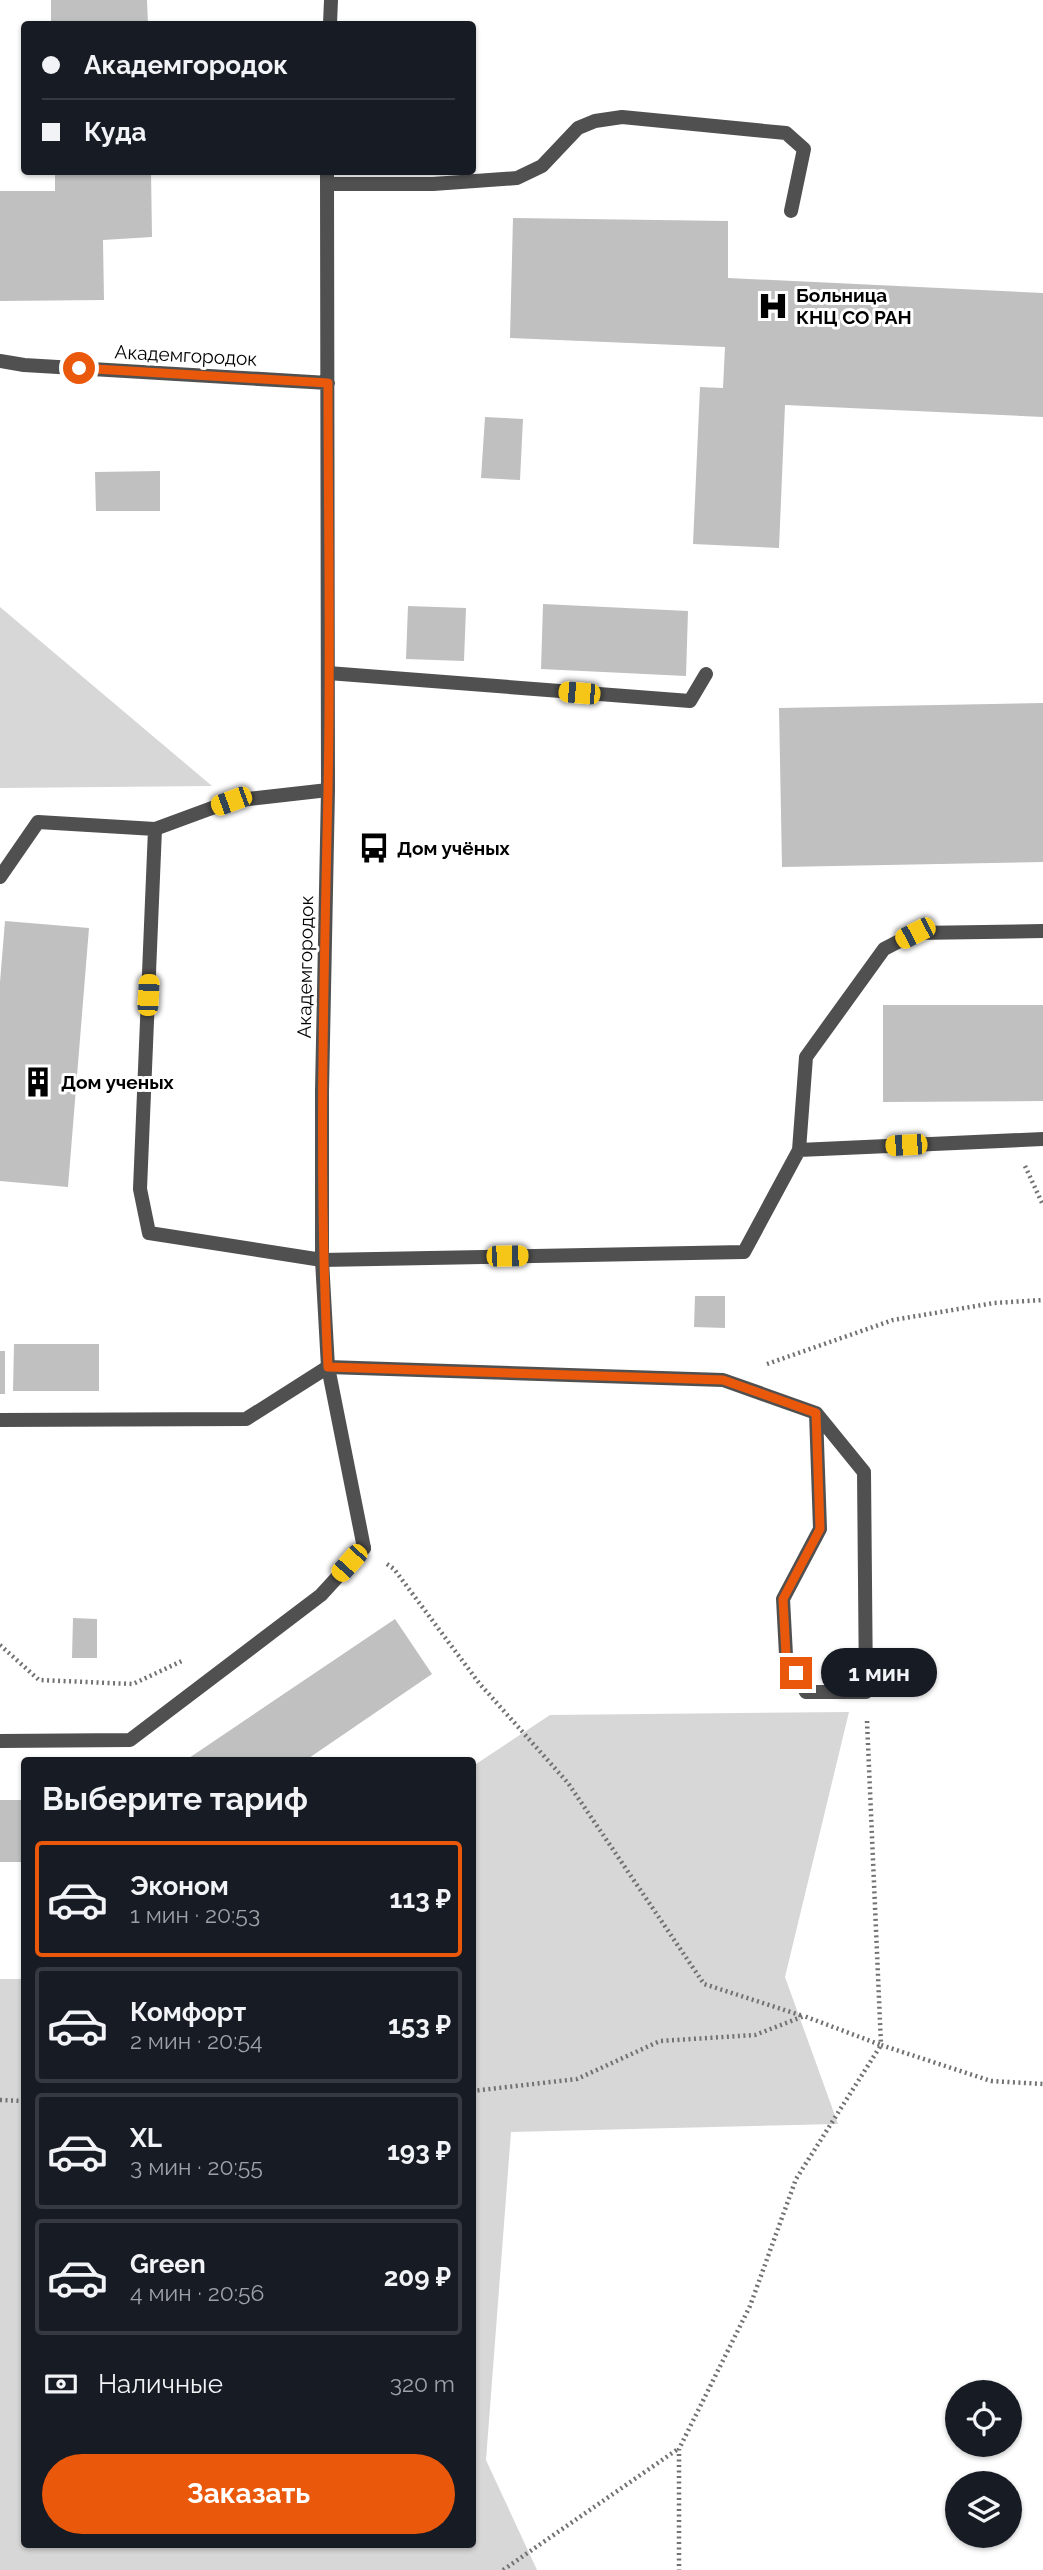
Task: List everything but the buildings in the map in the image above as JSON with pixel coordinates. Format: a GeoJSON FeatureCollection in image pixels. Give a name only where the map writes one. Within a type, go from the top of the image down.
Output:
{"type":"FeatureCollection","features":[{"type":"Feature","properties":{"kind":"street"},"geometry":{"type":"LineString","coordinates":[[330,21],[331,0]]}},
{"type":"Feature","properties":{"kind":"street"},"geometry":{"type":"LineString","coordinates":[[327,178],[433,184],[517,178],[542,166],[578,128],[594,121],[622,117],[786,133],[804,149],[791,211]]}},
{"type":"Feature","properties":{"kind":"street","name":"Академгородок"},"geometry":{"type":"LineString","coordinates":[[327,178],[328,790],[322,1091],[322,1260],[328,1367],[364,1548]]}},
{"type":"Feature","properties":{"kind":"street","name":"Академгородок"},"geometry":{"type":"LineString","coordinates":[[0,361],[24,365],[328,383]]}},
{"type":"Feature","properties":{"kind":"street"},"geometry":{"type":"LineString","coordinates":[[328,673],[690,701],[706,674]]}},
{"type":"Feature","properties":{"kind":"street"},"geometry":{"type":"LineString","coordinates":[[0,877],[38,822],[155,829],[231,801],[328,790]]}},
{"type":"Feature","properties":{"kind":"street"},"geometry":{"type":"LineString","coordinates":[[155,829],[140,1189],[149,1233],[322,1260],[744,1252],[799,1150],[806,1057],[884,949],[915,933],[1043,931]]}},
{"type":"Feature","properties":{"kind":"street"},"geometry":{"type":"LineString","coordinates":[[799,1150],[1043,1139]]}},
{"type":"Feature","properties":{"kind":"street"},"geometry":{"type":"LineString","coordinates":[[0,1420],[246,1419],[328,1367],[723,1380],[816,1413],[864,1472],[866,1692],[806,1692],[786,1655],[783,1599],[820,1529],[816,1413]]}},
{"type":"Feature","properties":{"kind":"street"},"geometry":{"type":"LineString","coordinates":[[0,1741],[130,1740],[321,1595],[364,1548]]}},
{"type":"Feature","properties":{"kind":"path"},"geometry":{"type":"LineString","coordinates":[[1013,1140],[1043,1205]]}},
{"type":"Feature","properties":{"kind":"path"},"geometry":{"type":"LineString","coordinates":[[723,1380],[893,1320],[994,1303],[1043,1300]]}},
{"type":"Feature","properties":{"kind":"path"},"geometry":{"type":"LineString","coordinates":[[364,1548],[394,1569],[479,1683],[568,1783],[704,1984],[990,2081],[1043,2084]]}},
{"type":"Feature","properties":{"kind":"path"},"geometry":{"type":"LineString","coordinates":[[0,1645],[39,1681],[133,1684],[195,1654]]}},
{"type":"Feature","properties":{"kind":"path"},"geometry":{"type":"LineString","coordinates":[[679,2570],[679,2449],[750,2306],[796,2179],[881,2045],[866,1692]]}},
{"type":"Feature","properties":{"kind":"path"},"geometry":{"type":"LineString","coordinates":[[476,2091],[577,2079],[660,2041],[755,2035],[804,2016]]}},
{"type":"Feature","properties":{"kind":"path"},"geometry":{"type":"LineString","coordinates":[[0,2100],[21,2101]]}},
{"type":"Feature","properties":{"kind":"path"},"geometry":{"type":"LineString","coordinates":[[503,2570],[679,2449]]}},
{"type":"Feature","properties":{"kind":"shaded area"},"geometry":{"type":"Polygon","coordinates":[[[0,607],[212,786],[0,788],[0,607]]]}},
{"type":"Feature","properties":{"kind":"shaded area"},"geometry":{"type":"Polygon","coordinates":[[[849,1712],[785,1977],[838,2124],[511,2132],[486,2460],[537,2570],[0,2570],[0,1979],[21,1979],[21,2548],[476,2548],[476,1764],[550,1715],[849,1712]]]}},
{"type":"Feature","properties":{"kind":"place","name":"Больница КНЦ СО РАН"},"geometry":{"type":"Point","coordinates":[773,306]}},
{"type":"Feature","properties":{"kind":"place","name":"Дом учёных"},"geometry":{"type":"Point","coordinates":[374,848]}},
{"type":"Feature","properties":{"kind":"place","name":"Дом ученых"},"geometry":{"type":"Point","coordinates":[38,1082]}},
{"type":"Feature","properties":{"kind":"route"},"geometry":{"type":"LineString","coordinates":[[79,368],[328,383],[328,790],[322,1091],[322,1260],[328,1367],[723,1380],[816,1413],[820,1529],[783,1599],[786,1655],[796,1673]]}}]}
